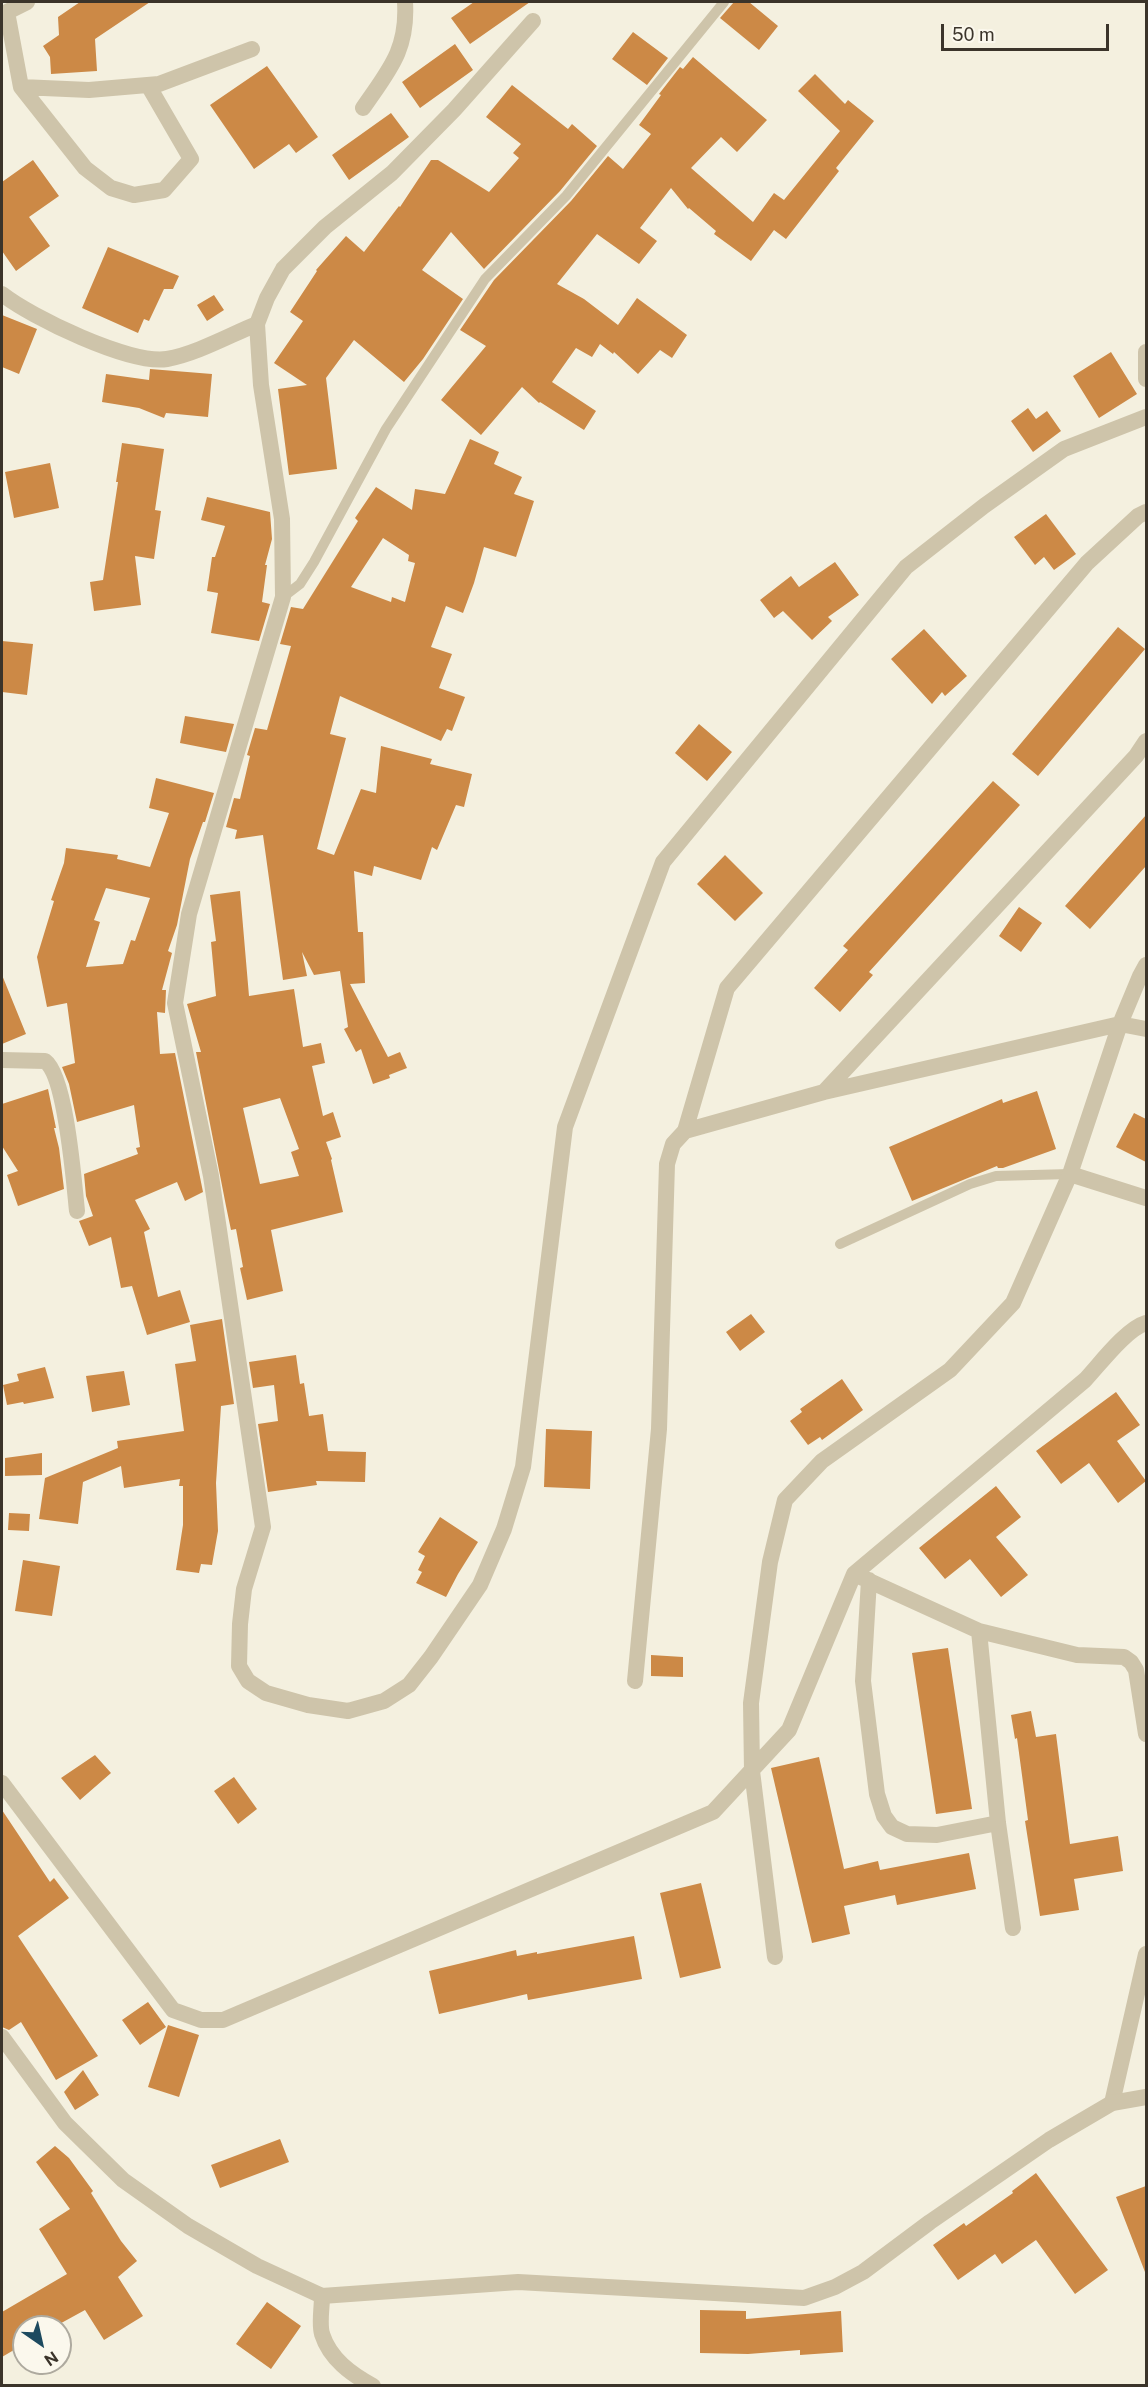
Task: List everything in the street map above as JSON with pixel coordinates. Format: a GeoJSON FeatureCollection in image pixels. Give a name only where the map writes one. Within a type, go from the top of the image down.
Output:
{"type":"FeatureCollection","features":[{"type":"Feature","properties":{"kind":"street"},"geometry":{"type":"LineString","coordinates":[[27,2],[7,12],[21,87],[85,168],[111,188],[134,195],[164,190],[191,159],[148,85]]}},
{"type":"Feature","properties":{"kind":"street"},"geometry":{"type":"LineString","coordinates":[[363,108],[401,50],[406,21],[405,2]]}},
{"type":"Feature","properties":{"kind":"street"},"geometry":{"type":"LineString","coordinates":[[533,21],[454,110],[392,173],[325,227],[283,269],[267,298],[257,324],[261,385],[282,519],[283,597],[189,914],[175,1003],[211,1176],[263,1527],[244,1588],[239,1666],[248,1681],[266,1693],[308,1705],[348,1712],[384,1701],[409,1685],[431,1658],[480,1585],[504,1529],[523,1467],[565,1127],[663,862],[906,567],[984,506],[1064,449],[1146,417]]}},
{"type":"Feature","properties":{"kind":"street"},"geometry":{"type":"LineString","coordinates":[[21,87],[89,90],[159,84],[252,49]]}},
{"type":"Feature","properties":{"kind":"street"},"geometry":{"type":"LineString","coordinates":[[2,294],[14,304],[78,335],[141,358],[166,359],[257,324]]}},
{"type":"Feature","properties":{"kind":"street"},"geometry":{"type":"LineString","coordinates":[[1146,352],[1146,379]]}},
{"type":"Feature","properties":{"kind":"street"},"geometry":{"type":"LineString","coordinates":[[635,1682],[659,1429],[667,1164],[674,1144],[685,1131],[727,988],[1087,563],[1138,516],[1146,512]]}},
{"type":"Feature","properties":{"kind":"street"},"geometry":{"type":"LineString","coordinates":[[824,1092],[1141,761],[1146,741]]}},
{"type":"Feature","properties":{"kind":"street"},"geometry":{"type":"LineString","coordinates":[[775,1957],[752,1771],[751,1703],[770,1562],[785,1500],[822,1461],[950,1370],[1013,1303],[1070,1174],[1120,1024],[1146,965]]}},
{"type":"Feature","properties":{"kind":"street"},"geometry":{"type":"LineString","coordinates":[[685,1131],[824,1092],[1120,1024],[1146,1029]]}},
{"type":"Feature","properties":{"kind":"street"},"geometry":{"type":"LineString","coordinates":[[2,1060],[45,1061],[55,1072],[72,1151],[77,1211]]}},
{"type":"Feature","properties":{"kind":"street"},"geometry":{"type":"LineString","coordinates":[[1070,1174],[1146,1198]]}},
{"type":"Feature","properties":{"kind":"street"},"geometry":{"type":"LineString","coordinates":[[2,1783],[173,2010],[201,2020],[223,2020],[713,1812],[789,1730],[861,1577],[1085,1380],[1141,1324],[1146,1323]]}},
{"type":"Feature","properties":{"kind":"street"},"geometry":{"type":"LineString","coordinates":[[861,1577],[979,1631],[1077,1655],[1124,1657],[1136,1670],[1146,1734]]}},
{"type":"Feature","properties":{"kind":"street"},"geometry":{"type":"LineString","coordinates":[[861,1577],[863,1682],[877,1794],[884,1816],[892,1827],[907,1834],[937,1835],[998,1823]]}},
{"type":"Feature","properties":{"kind":"street"},"geometry":{"type":"LineString","coordinates":[[979,1631],[998,1823],[1012,1928]]}},
{"type":"Feature","properties":{"kind":"street"},"geometry":{"type":"LineString","coordinates":[[1112,2103],[1146,1954]]}},
{"type":"Feature","properties":{"kind":"street"},"geometry":{"type":"LineString","coordinates":[[2,2037],[65,2123],[123,2180],[188,2226],[256,2266],[322,2296],[518,2282],[804,2298],[835,2287],[862,2272],[1040,2146],[1112,2103],[1146,2097]]}},
{"type":"Feature","properties":{"kind":"street"},"geometry":{"type":"LineString","coordinates":[[322,2296],[322,2332],[333,2354],[351,2374],[374,2385]]}},
{"type":"Feature","properties":{"kind":"lane"},"geometry":{"type":"LineString","coordinates":[[283,597],[300,584],[315,562],[386,429],[485,279],[566,196],[724,2]]}},
{"type":"Feature","properties":{"kind":"lane"},"geometry":{"type":"LineString","coordinates":[[840,1245],[970,1184],[996,1176],[1070,1174]]}},
{"type":"Feature","properties":{"kind":"building"},"geometry":{"type":"Polygon","coordinates":[[[80,2],[150,2],[95,39],[97,71],[51,74],[50,57],[43,46],[59,35],[58,17],[80,2]]]}},
{"type":"Feature","properties":{"kind":"building"},"geometry":{"type":"Polygon","coordinates":[[[474,2],[530,2],[470,44],[451,18],[474,2]]]}},
{"type":"Feature","properties":{"kind":"building"},"geometry":{"type":"Polygon","coordinates":[[[734,2],[749,2],[778,26],[759,50],[720,18],[734,2]]]}},
{"type":"Feature","properties":{"kind":"building"},"geometry":{"type":"Polygon","coordinates":[[[633,32],[668,58],[647,85],[612,59],[633,32]]]}},
{"type":"Feature","properties":{"kind":"building"},"geometry":{"type":"Polygon","coordinates":[[[455,44],[473,70],[420,108],[402,82],[455,44]]]}},
{"type":"Feature","properties":{"kind":"building"},"geometry":{"type":"Polygon","coordinates":[[[693,57],[767,120],[737,152],[721,137],[691,168],[753,222],[774,193],[784,200],[840,131],[798,91],[815,74],[845,104],[848,100],[874,121],[836,168],[839,171],[786,239],[774,230],[751,261],[714,234],[716,231],[688,209],[671,188],[640,228],[657,241],[639,264],[597,234],[557,284],[584,299],[618,325],[637,298],[687,335],[672,358],[660,350],[638,374],[614,352],[613,354],[600,344],[592,357],[576,348],[552,382],[596,411],[584,430],[539,403],[522,387],[481,435],[441,400],[486,346],[460,330],[494,280],[571,201],[608,156],[623,169],[651,134],[639,125],[680,67],[683,69],[693,57]]]}},
{"type":"Feature","properties":{"kind":"building"},"geometry":{"type":"Polygon","coordinates":[[[267,66],[318,137],[296,153],[289,144],[254,169],[210,105],[267,66]]]}},
{"type":"Feature","properties":{"kind":"building"},"geometry":{"type":"Polygon","coordinates":[[[512,85],[568,129],[572,124],[597,146],[560,191],[484,269],[451,232],[422,270],[463,299],[423,359],[404,382],[354,340],[326,378],[337,469],[289,475],[278,389],[307,385],[274,363],[303,321],[290,312],[316,270],[346,236],[364,252],[400,207],[431,160],[438,160],[489,192],[519,158],[513,153],[521,144],[486,117],[512,85]]]}},
{"type":"Feature","properties":{"kind":"building"},"geometry":{"type":"Polygon","coordinates":[[[391,113],[409,137],[349,180],[332,155],[391,113]]]}},
{"type":"Feature","properties":{"kind":"building"},"geometry":{"type":"Polygon","coordinates":[[[33,160],[59,196],[29,217],[50,246],[16,271],[2,251],[2,182],[33,160]]]}},
{"type":"Feature","properties":{"kind":"building"},"geometry":{"type":"Polygon","coordinates":[[[108,247],[179,276],[173,289],[164,289],[149,321],[144,319],[138,333],[82,308],[108,247]]]}},
{"type":"Feature","properties":{"kind":"building"},"geometry":{"type":"Polygon","coordinates":[[[214,295],[224,310],[207,321],[197,305],[214,295]]]}},
{"type":"Feature","properties":{"kind":"building"},"geometry":{"type":"Polygon","coordinates":[[[2,315],[37,329],[19,374],[2,367],[2,315]]]}},
{"type":"Feature","properties":{"kind":"building"},"geometry":{"type":"Polygon","coordinates":[[[1111,352],[1137,394],[1099,418],[1073,376],[1111,352]]]}},
{"type":"Feature","properties":{"kind":"building"},"geometry":{"type":"Polygon","coordinates":[[[150,369],[212,374],[208,417],[166,413],[164,418],[139,408],[102,402],[106,374],[149,380],[150,369]]]}},
{"type":"Feature","properties":{"kind":"building"},"geometry":{"type":"Polygon","coordinates":[[[1028,408],[1036,419],[1047,411],[1061,431],[1033,452],[1011,421],[1028,408]]]}},
{"type":"Feature","properties":{"kind":"building"},"geometry":{"type":"Polygon","coordinates":[[[470,439],[499,452],[494,464],[522,477],[514,494],[534,501],[516,557],[484,547],[463,613],[446,606],[431,647],[452,654],[439,688],[465,697],[452,731],[447,729],[441,741],[340,696],[330,734],[346,738],[317,849],[334,855],[361,789],[376,793],[381,746],[432,759],[430,764],[472,774],[464,807],[456,805],[437,850],[432,847],[421,880],[374,866],[372,876],[354,871],[358,932],[363,932],[365,983],[350,984],[388,1057],[400,1052],[407,1068],[389,1075],[390,1078],[373,1084],[361,1049],[356,1052],[344,1029],[348,1027],[340,971],[314,975],[302,952],[307,976],[283,980],[263,835],[235,839],[237,830],[226,827],[234,798],[240,799],[250,756],[247,755],[255,728],[267,730],[291,646],[280,644],[291,607],[303,609],[358,521],[355,518],[376,487],[412,510],[415,489],[445,494],[470,439]],[[383,538],[351,587],[391,602],[392,597],[405,602],[415,563],[408,561],[409,555],[383,538]]]}},
{"type":"Feature","properties":{"kind":"building"},"geometry":{"type":"Polygon","coordinates":[[[122,443],[164,449],[155,510],[161,511],[154,559],[135,556],[141,605],[94,611],[90,582],[103,580],[122,443]]]}},
{"type":"Feature","properties":{"kind":"building"},"geometry":{"type":"Polygon","coordinates":[[[50,463],[59,508],[14,518],[5,472],[50,463]]]}},
{"type":"Feature","properties":{"kind":"building"},"geometry":{"type":"Polygon","coordinates":[[[207,497],[270,512],[272,539],[265,565],[267,565],[262,602],[270,604],[259,641],[211,633],[218,593],[207,591],[212,557],[215,557],[225,526],[201,520],[207,497]]]}},
{"type":"Feature","properties":{"kind":"building"},"geometry":{"type":"Polygon","coordinates":[[[1046,514],[1076,554],[1054,570],[1044,557],[1035,565],[1014,537],[1046,514]]]}},
{"type":"Feature","properties":{"kind":"building"},"geometry":{"type":"Polygon","coordinates":[[[835,562],[859,595],[828,617],[832,621],[812,640],[783,611],[774,618],[760,600],[791,576],[799,587],[835,562]]]}},
{"type":"Feature","properties":{"kind":"building"},"geometry":{"type":"Polygon","coordinates":[[[1118,627],[1145,649],[1038,776],[1012,754],[1118,627]]]}},
{"type":"Feature","properties":{"kind":"building"},"geometry":{"type":"Polygon","coordinates":[[[924,629],[967,676],[945,696],[942,692],[932,704],[891,659],[924,629]]]}},
{"type":"Feature","properties":{"kind":"building"},"geometry":{"type":"Polygon","coordinates":[[[2,641],[33,644],[27,695],[2,692],[2,641]]]}},
{"type":"Feature","properties":{"kind":"building"},"geometry":{"type":"Polygon","coordinates":[[[185,716],[234,724],[226,752],[180,743],[185,716]]]}},
{"type":"Feature","properties":{"kind":"building"},"geometry":{"type":"Polygon","coordinates":[[[699,724],[732,752],[707,781],[675,753],[699,724]]]}},
{"type":"Feature","properties":{"kind":"building"},"geometry":{"type":"Polygon","coordinates":[[[156,778],[214,793],[190,859],[177,925],[168,951],[172,953],[162,990],[166,990],[165,1013],[157,1012],[160,1054],[175,1053],[203,1192],[185,1201],[177,1182],[135,1200],[150,1229],[144,1232],[158,1297],[180,1290],[190,1322],[147,1335],[132,1286],[121,1288],[111,1237],[89,1246],[79,1221],[93,1216],[86,1196],[84,1174],[138,1154],[136,1148],[140,1147],[134,1105],[77,1122],[69,1084],[62,1067],[75,1063],[67,1003],[47,1007],[37,957],[54,901],[51,900],[64,863],[66,848],[118,855],[117,859],[150,867],[169,813],[149,808],[156,778]],[[106,888],[94,920],[100,922],[86,967],[123,964],[131,940],[135,941],[150,898],[106,888]]]}},
{"type":"Feature","properties":{"kind":"building"},"geometry":{"type":"Polygon","coordinates":[[[993,781],[1020,805],[869,972],[873,975],[840,1012],[814,988],[848,950],[843,946],[993,781]]]}},
{"type":"Feature","properties":{"kind":"building"},"geometry":{"type":"Polygon","coordinates":[[[1146,815],[1146,866],[1090,929],[1065,906],[1146,815]]]}},
{"type":"Feature","properties":{"kind":"building"},"geometry":{"type":"Polygon","coordinates":[[[725,855],[763,893],[735,921],[697,884],[725,855]]]}},
{"type":"Feature","properties":{"kind":"building"},"geometry":{"type":"Polygon","coordinates":[[[240,891],[249,996],[294,989],[303,1047],[321,1043],[325,1063],[312,1066],[323,1116],[333,1112],[341,1137],[326,1142],[332,1159],[343,1212],[271,1230],[283,1291],[247,1300],[240,1268],[243,1267],[236,1229],[231,1230],[196,1052],[201,1052],[187,1004],[216,996],[211,942],[216,941],[210,895],[240,891]],[[280,1098],[243,1108],[260,1184],[299,1176],[291,1152],[299,1149],[280,1098]]]}},
{"type":"Feature","properties":{"kind":"building"},"geometry":{"type":"Polygon","coordinates":[[[1019,907],[1042,923],[1021,952],[999,936],[1019,907]]]}},
{"type":"Feature","properties":{"kind":"building"},"geometry":{"type":"Polygon","coordinates":[[[2,975],[26,1034],[2,1044],[2,975]]]}},
{"type":"Feature","properties":{"kind":"building"},"geometry":{"type":"Polygon","coordinates":[[[48,1089],[64,1189],[18,1206],[7,1175],[18,1171],[2,1146],[2,1104],[48,1089]]]}},
{"type":"Feature","properties":{"kind":"building"},"geometry":{"type":"Polygon","coordinates":[[[1037,1091],[1056,1149],[1003,1168],[997,1166],[912,1201],[889,1147],[1002,1099],[1003,1103],[1037,1091]]]}},
{"type":"Feature","properties":{"kind":"building"},"geometry":{"type":"Polygon","coordinates":[[[1134,1113],[1146,1119],[1146,1162],[1116,1147],[1134,1113]]]}},
{"type":"Feature","properties":{"kind":"building"},"geometry":{"type":"Polygon","coordinates":[[[751,1314],[765,1332],[740,1351],[726,1332],[751,1314]]]}},
{"type":"Feature","properties":{"kind":"building"},"geometry":{"type":"Polygon","coordinates":[[[222,1319],[234,1404],[221,1406],[216,1483],[218,1531],[212,1565],[201,1564],[199,1573],[176,1570],[183,1525],[183,1486],[179,1486],[180,1479],[124,1488],[121,1466],[83,1482],[78,1524],[39,1519],[45,1478],[118,1448],[117,1441],[184,1431],[175,1364],[196,1361],[190,1325],[222,1319]]]}},
{"type":"Feature","properties":{"kind":"building"},"geometry":{"type":"Polygon","coordinates":[[[296,1355],[300,1384],[304,1383],[309,1416],[323,1414],[328,1451],[366,1452],[365,1482],[316,1481],[317,1485],[268,1492],[258,1424],[278,1421],[274,1385],[253,1388],[249,1362],[296,1355]]]}},
{"type":"Feature","properties":{"kind":"building"},"geometry":{"type":"Polygon","coordinates":[[[45,1367],[54,1398],[7,1405],[3,1385],[19,1381],[17,1374],[45,1367]]]}},
{"type":"Feature","properties":{"kind":"building"},"geometry":{"type":"Polygon","coordinates":[[[124,1371],[130,1405],[92,1412],[86,1376],[124,1371]]]}},
{"type":"Feature","properties":{"kind":"building"},"geometry":{"type":"Polygon","coordinates":[[[842,1379],[863,1410],[822,1440],[820,1437],[808,1445],[790,1421],[802,1412],[800,1409],[842,1379]]]}},
{"type":"Feature","properties":{"kind":"building"},"geometry":{"type":"Polygon","coordinates":[[[1116,1392],[1140,1425],[1117,1441],[1146,1481],[1118,1503],[1089,1463],[1061,1484],[1036,1451],[1116,1392]]]}},
{"type":"Feature","properties":{"kind":"building"},"geometry":{"type":"Polygon","coordinates":[[[546,1429],[592,1431],[590,1489],[544,1487],[546,1429]]]}},
{"type":"Feature","properties":{"kind":"building"},"geometry":{"type":"Polygon","coordinates":[[[42,1453],[42,1475],[5,1476],[5,1458],[42,1453]]]}},
{"type":"Feature","properties":{"kind":"building"},"geometry":{"type":"Polygon","coordinates":[[[996,1486],[1021,1517],[996,1537],[1028,1575],[1001,1597],[970,1559],[945,1579],[919,1548],[996,1486]]]}},
{"type":"Feature","properties":{"kind":"building"},"geometry":{"type":"Polygon","coordinates":[[[9,1513],[30,1514],[29,1531],[8,1530],[9,1513]]]}},
{"type":"Feature","properties":{"kind":"building"},"geometry":{"type":"Polygon","coordinates":[[[440,1517],[478,1542],[446,1597],[416,1583],[422,1572],[418,1570],[425,1556],[418,1552],[440,1517]]]}},
{"type":"Feature","properties":{"kind":"building"},"geometry":{"type":"Polygon","coordinates":[[[23,1560],[60,1566],[52,1616],[15,1611],[23,1560]]]}},
{"type":"Feature","properties":{"kind":"building"},"geometry":{"type":"Polygon","coordinates":[[[948,1648],[972,1809],[936,1814],[912,1653],[948,1648]]]}},
{"type":"Feature","properties":{"kind":"building"},"geometry":{"type":"Polygon","coordinates":[[[651,1655],[683,1657],[683,1677],[651,1676],[651,1655]]]}},
{"type":"Feature","properties":{"kind":"building"},"geometry":{"type":"Polygon","coordinates":[[[1031,1711],[1036,1737],[1056,1734],[1070,1844],[1118,1836],[1123,1871],[1074,1879],[1079,1910],[1040,1916],[1025,1821],[1028,1820],[1017,1738],[1015,1739],[1011,1715],[1031,1711]]]}},
{"type":"Feature","properties":{"kind":"building"},"geometry":{"type":"Polygon","coordinates":[[[95,1755],[111,1773],[80,1800],[61,1778],[95,1755]]]}},
{"type":"Feature","properties":{"kind":"building"},"geometry":{"type":"Polygon","coordinates":[[[819,1757],[844,1869],[878,1861],[880,1870],[969,1853],[976,1889],[897,1905],[895,1895],[844,1906],[850,1934],[812,1943],[771,1768],[819,1757]]]}},
{"type":"Feature","properties":{"kind":"building"},"geometry":{"type":"Polygon","coordinates":[[[234,1777],[257,1809],[238,1824],[214,1791],[234,1777]]]}},
{"type":"Feature","properties":{"kind":"building"},"geometry":{"type":"Polygon","coordinates":[[[2,1810],[50,1882],[54,1878],[69,1898],[18,1936],[98,2056],[56,2080],[21,2022],[9,2030],[2,2027],[2,1810]]]}},
{"type":"Feature","properties":{"kind":"building"},"geometry":{"type":"Polygon","coordinates":[[[701,1883],[721,1968],[680,1978],[660,1893],[701,1883]]]}},
{"type":"Feature","properties":{"kind":"building"},"geometry":{"type":"Polygon","coordinates":[[[634,1936],[642,1979],[528,2000],[527,1994],[439,2014],[429,1971],[516,1950],[517,1956],[537,1952],[537,1954],[634,1936]]]}},
{"type":"Feature","properties":{"kind":"building"},"geometry":{"type":"Polygon","coordinates":[[[148,2002],[166,2027],[140,2045],[122,2020],[148,2002]]]}},
{"type":"Feature","properties":{"kind":"building"},"geometry":{"type":"Polygon","coordinates":[[[168,2025],[199,2035],[179,2097],[148,2087],[168,2025]]]}},
{"type":"Feature","properties":{"kind":"building"},"geometry":{"type":"Polygon","coordinates":[[[83,2070],[99,2095],[75,2110],[64,2092],[83,2070]]]}},
{"type":"Feature","properties":{"kind":"building"},"geometry":{"type":"Polygon","coordinates":[[[280,2139],[289,2162],[220,2188],[211,2165],[280,2139]]]}},
{"type":"Feature","properties":{"kind":"building"},"geometry":{"type":"Polygon","coordinates":[[[55,2146],[69,2158],[93,2191],[91,2193],[121,2241],[137,2261],[118,2277],[143,2316],[104,2340],[85,2310],[72,2317],[72,2315],[12,2315],[12,2351],[2,2357],[2,2312],[67,2274],[39,2229],[70,2209],[36,2162],[55,2146]]]}},
{"type":"Feature","properties":{"kind":"building"},"geometry":{"type":"Polygon","coordinates":[[[1036,2173],[1108,2270],[1075,2294],[1036,2240],[1002,2264],[995,2254],[958,2280],[933,2245],[964,2223],[966,2226],[1013,2193],[1012,2191],[1036,2173]]]}},
{"type":"Feature","properties":{"kind":"building"},"geometry":{"type":"Polygon","coordinates":[[[1146,2186],[1146,2272],[1145,2272],[1116,2197],[1146,2186]]]}},
{"type":"Feature","properties":{"kind":"building"},"geometry":{"type":"Polygon","coordinates":[[[267,2302],[301,2326],[271,2369],[236,2344],[267,2302]]]}},
{"type":"Feature","properties":{"kind":"building"},"geometry":{"type":"Polygon","coordinates":[[[700,2310],[746,2311],[746,2319],[841,2311],[843,2352],[800,2355],[800,2350],[748,2354],[700,2353],[700,2310]]]}}]}
